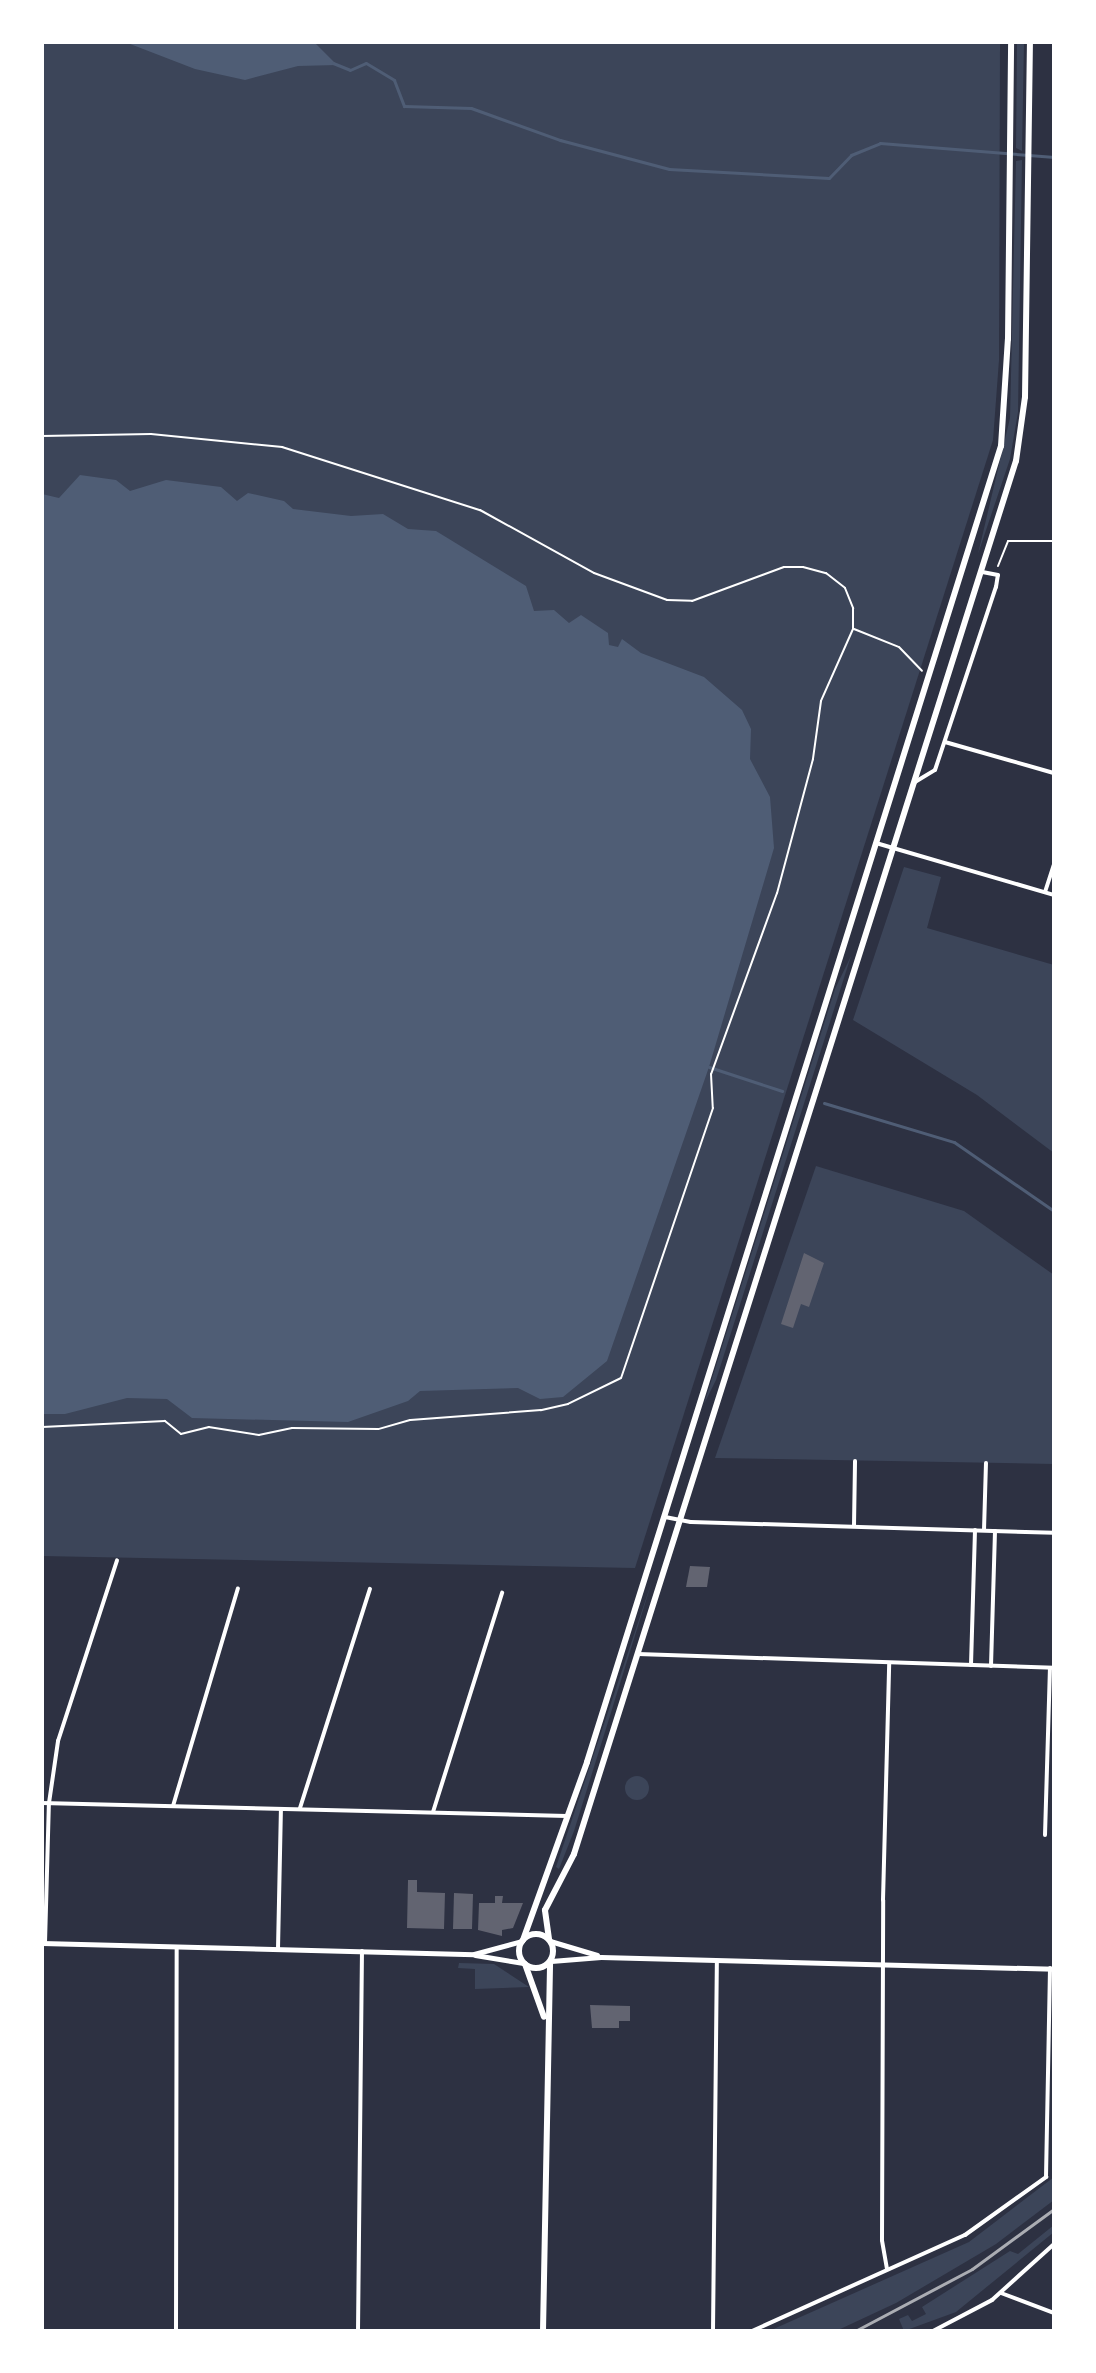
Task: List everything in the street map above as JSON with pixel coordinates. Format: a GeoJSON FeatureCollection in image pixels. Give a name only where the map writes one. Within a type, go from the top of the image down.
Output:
{"type":"FeatureCollection","features":[{"type":"Feature","properties":{"kind":"main road"},"geometry":{"type":"LineString","coordinates":[[545,2020],[524,1964],[522,1941],[567,1816],[1001,446],[1009,242],[1011,42]]}},
{"type":"Feature","properties":{"kind":"main road"},"geometry":{"type":"LineString","coordinates":[[543,2331],[545,2020],[550,1962],[545,1910],[574,1854],[982,572],[1022,423],[1030,42]]}},
{"type":"Feature","properties":{"kind":"main road"},"geometry":{"type":"LineString","coordinates":[[964,567],[982,572]]}},
{"type":"Feature","properties":{"kind":"main road"},"geometry":{"type":"LineString","coordinates":[[522,1941],[536,1934],[550,1940]]}},
{"type":"Feature","properties":{"kind":"main road"},"geometry":{"type":"LineString","coordinates":[[524,1964],[540,1968],[550,1962]]}},
{"type":"Feature","properties":{"kind":"street"},"geometry":{"type":"LineString","coordinates":[[915,782],[935,770],[996,587],[998,575],[982,572]]}},
{"type":"Feature","properties":{"kind":"street"},"geometry":{"type":"LineString","coordinates":[[944,742],[1054,773]]}},
{"type":"Feature","properties":{"kind":"street"},"geometry":{"type":"LineString","coordinates":[[876,843],[1054,895]]}},
{"type":"Feature","properties":{"kind":"street"},"geometry":{"type":"LineString","coordinates":[[1045,892],[1054,865]]}},
{"type":"Feature","properties":{"kind":"street"},"geometry":{"type":"LineString","coordinates":[[854,1526],[855,1461]]}},
{"type":"Feature","properties":{"kind":"street"},"geometry":{"type":"LineString","coordinates":[[984,1530],[986,1463]]}},
{"type":"Feature","properties":{"kind":"street"},"geometry":{"type":"LineString","coordinates":[[662,1516],[681,1520],[1054,1533]]}},
{"type":"Feature","properties":{"kind":"street"},"geometry":{"type":"LineString","coordinates":[[971,1665],[975,1530]]}},
{"type":"Feature","properties":{"kind":"street"},"geometry":{"type":"LineString","coordinates":[[991,1666],[995,1531]]}},
{"type":"Feature","properties":{"kind":"street"},"geometry":{"type":"LineString","coordinates":[[117,1560],[58,1741],[49,1803],[44,1943],[474,1954],[524,1964]]}},
{"type":"Feature","properties":{"kind":"street"},"geometry":{"type":"LineString","coordinates":[[173,1806],[238,1588]]}},
{"type":"Feature","properties":{"kind":"street"},"geometry":{"type":"LineString","coordinates":[[300,1808],[370,1589]]}},
{"type":"Feature","properties":{"kind":"street"},"geometry":{"type":"LineString","coordinates":[[433,1812],[502,1593]]}},
{"type":"Feature","properties":{"kind":"street"},"geometry":{"type":"LineString","coordinates":[[638,1654],[1052,1668],[1045,1835]]}},
{"type":"Feature","properties":{"kind":"street"},"geometry":{"type":"LineString","coordinates":[[887,2269],[882,2240],[889,1664]]}},
{"type":"Feature","properties":{"kind":"street"},"geometry":{"type":"LineString","coordinates":[[42,1803],[567,1816]]}},
{"type":"Feature","properties":{"kind":"street"},"geometry":{"type":"LineString","coordinates":[[278,1949],[281,1809]]}},
{"type":"Feature","properties":{"kind":"street"},"geometry":{"type":"LineString","coordinates":[[550,1940],[601,1957]]}},
{"type":"Feature","properties":{"kind":"street"},"geometry":{"type":"LineString","coordinates":[[474,1954],[522,1941]]}},
{"type":"Feature","properties":{"kind":"street"},"geometry":{"type":"LineString","coordinates":[[176,2331],[177,1947]]}},
{"type":"Feature","properties":{"kind":"street"},"geometry":{"type":"LineString","coordinates":[[358,2331],[362,1951]]}},
{"type":"Feature","properties":{"kind":"street"},"geometry":{"type":"LineString","coordinates":[[550,1962],[601,1957],[717,1963],[1052,1968],[1049,2171],[980,2227],[752,2331]]}},
{"type":"Feature","properties":{"kind":"street"},"geometry":{"type":"LineString","coordinates":[[713,2331],[717,1963]]}},
{"type":"Feature","properties":{"kind":"street"},"geometry":{"type":"LineString","coordinates":[[933,2331],[1001,2293],[1015,2275],[1054,2244]]}},
{"type":"Feature","properties":{"kind":"street"},"geometry":{"type":"LineString","coordinates":[[1001,2293],[1054,2313]]}},
{"type":"Feature","properties":{"kind":"path"},"geometry":{"type":"LineString","coordinates":[[42,436],[151,434],[296,451],[480,510],[594,573],[667,600],[692,601],[784,567],[826,573],[845,588],[853,629],[821,701],[813,759],[785,863],[750,979],[711,1074],[713,1108],[667,1235],[630,1364],[615,1383],[541,1410],[410,1420],[378,1429],[292,1428],[259,1435],[209,1427],[181,1434],[165,1421],[42,1427]]}},
{"type":"Feature","properties":{"kind":"path"},"geometry":{"type":"LineString","coordinates":[[1016,538],[1054,541]]}},
{"type":"Feature","properties":{"kind":"shaded area"},"geometry":{"type":"Polygon","coordinates":[[[42,42],[1000,42],[999,360],[993,440],[635,1568],[42,1556],[42,42]]]}},
{"type":"Feature","properties":{"kind":"shaded area"},"geometry":{"type":"Polygon","coordinates":[[[125,42],[314,42],[337,65],[298,66],[245,80],[195,69],[125,42]]]}},
{"type":"Feature","properties":{"kind":"shaded area"},"geometry":{"type":"Polygon","coordinates":[[[1017,42],[1024,42],[1022,151],[1016,148],[1017,42]]]}},
{"type":"Feature","properties":{"kind":"shaded area"},"geometry":{"type":"Polygon","coordinates":[[[1022,160],[1018,412],[1010,459],[978,554],[1010,418],[1016,161],[1022,160]]]}},
{"type":"Feature","properties":{"kind":"shaded area"},"geometry":{"type":"Polygon","coordinates":[[[80,475],[116,480],[130,491],[166,480],[221,487],[237,501],[248,493],[284,501],[293,509],[351,516],[383,514],[408,529],[436,531],[526,586],[534,611],[554,610],[569,623],[581,615],[608,633],[609,645],[618,647],[622,639],[641,653],[704,677],[742,710],[751,729],[750,759],[770,797],[774,848],[709,1067],[607,1361],[563,1397],[540,1399],[518,1388],[420,1391],[408,1401],[348,1422],[192,1418],[167,1399],[127,1398],[65,1414],[42,1414],[42,494],[59,498],[80,475]]]}},
{"type":"Feature","properties":{"kind":"shaded area"},"geometry":{"type":"Polygon","coordinates":[[[904,867],[941,877],[927,928],[1054,965],[1054,1153],[977,1095],[853,1020],[904,867]]]}},
{"type":"Feature","properties":{"kind":"shaded area"},"geometry":{"type":"Polygon","coordinates":[[[851,956],[716,1380],[704,1404],[835,989],[851,956]]]}},
{"type":"Feature","properties":{"kind":"shaded area"},"geometry":{"type":"Polygon","coordinates":[[[816,1166],[964,1211],[1054,1275],[1054,1464],[715,1458],[816,1166]]]}},
{"type":"Feature","properties":{"kind":"shaded area"},"geometry":{"type":"Polygon","coordinates":[[[653,1578],[574,1831],[559,1869],[556,1867],[653,1578]]]}},
{"type":"Feature","properties":{"kind":"shaded area"},"geometry":{"type":"Polygon","coordinates":[[[637,1776],[645,1780],[649,1788],[645,1796],[637,1800],[629,1796],[625,1788],[629,1780],[637,1776]]]}},
{"type":"Feature","properties":{"kind":"shaded area"},"geometry":{"type":"Polygon","coordinates":[[[459,1963],[494,1964],[529,1987],[475,1989],[475,1969],[458,1968],[459,1963]]]}},
{"type":"Feature","properties":{"kind":"shaded area"},"geometry":{"type":"Polygon","coordinates":[[[1054,2177],[1054,2200],[996,2244],[896,2303],[836,2331],[769,2331],[969,2242],[1054,2177]]]}},
{"type":"Feature","properties":{"kind":"shaded area"},"geometry":{"type":"Polygon","coordinates":[[[1054,2225],[1054,2232],[956,2312],[904,2331],[899,2319],[908,2315],[912,2321],[926,2314],[922,2307],[1010,2251],[1018,2254],[1054,2225]]]}},
{"type":"Feature","properties":{"kind":"building"},"geometry":{"type":"Polygon","coordinates":[[[804,1253],[824,1263],[809,1307],[801,1304],[793,1328],[781,1324],[804,1253]]]}},
{"type":"Feature","properties":{"kind":"building"},"geometry":{"type":"Polygon","coordinates":[[[690,1566],[710,1567],[707,1587],[686,1587],[690,1566]]]}},
{"type":"Feature","properties":{"kind":"building"},"geometry":{"type":"Polygon","coordinates":[[[408,1880],[417,1880],[417,1892],[445,1893],[444,1929],[407,1928],[408,1880]]]}},
{"type":"Feature","properties":{"kind":"building"},"geometry":{"type":"Polygon","coordinates":[[[454,1893],[473,1894],[472,1929],[453,1929],[454,1893]]]}},
{"type":"Feature","properties":{"kind":"building"},"geometry":{"type":"Polygon","coordinates":[[[495,1896],[503,1896],[502,1903],[523,1903],[513,1928],[502,1930],[502,1936],[478,1930],[479,1903],[495,1903],[495,1896]]]}},
{"type":"Feature","properties":{"kind":"building"},"geometry":{"type":"Polygon","coordinates":[[[590,2005],[630,2006],[630,2021],[619,2021],[619,2028],[592,2028],[590,2005]]]}},
{"type":"Feature","properties":{"kind":"waterway"},"geometry":{"type":"LineString","coordinates":[[333,63],[350,70],[366,63],[394,80],[404,106],[471,108],[560,140],[669,169],[829,178],[851,155],[880,143],[1054,157]]}},
{"type":"Feature","properties":{"kind":"waterway"},"geometry":{"type":"LineString","coordinates":[[709,1067],[782,1091]]}},
{"type":"Feature","properties":{"kind":"waterway"},"geometry":{"type":"LineString","coordinates":[[824,1103],[954,1142],[1054,1211]]}},
{"type":"Feature","properties":{"kind":"railway"},"geometry":{"type":"LineString","coordinates":[[855,2331],[972,2269],[1054,2209]]}}]}
